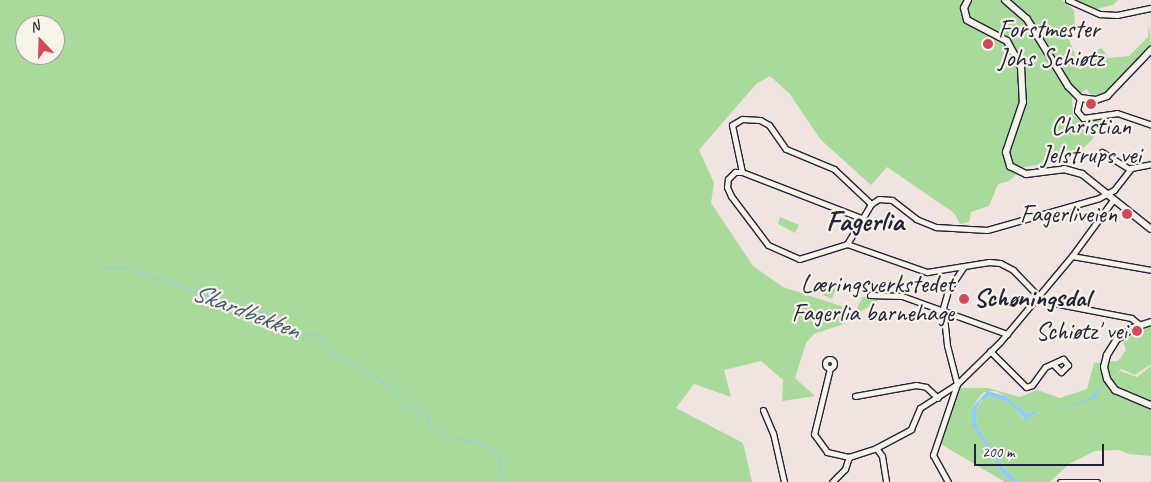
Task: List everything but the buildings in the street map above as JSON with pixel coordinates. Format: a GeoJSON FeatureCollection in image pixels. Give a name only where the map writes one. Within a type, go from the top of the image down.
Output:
{"type":"FeatureCollection","features":[{"type":"Feature","properties":{"kind":"street"},"geometry":{"type":"LineString","coordinates":[[968,0],[964,8],[967,20],[1006,41],[1016,54],[1021,67],[1023,102],[1006,152],[1010,166],[1026,174],[1074,171],[1090,179],[1113,200],[1151,228]]}},
{"type":"Feature","properties":{"kind":"street"},"geometry":{"type":"LineString","coordinates":[[1004,0],[1030,22],[1068,86],[1080,98],[1096,100],[1107,96],[1151,50]]}},
{"type":"Feature","properties":{"kind":"street"},"geometry":{"type":"LineString","coordinates":[[1068,0],[1100,14],[1151,8]]}},
{"type":"Feature","properties":{"kind":"street"},"geometry":{"type":"LineString","coordinates":[[1080,98],[1077,111],[1083,118],[1117,113],[1151,125]]}},
{"type":"Feature","properties":{"kind":"street"},"geometry":{"type":"LineString","coordinates":[[742,172],[732,125],[742,118],[760,120],[768,125],[786,149],[834,169],[871,204]]}},
{"type":"Feature","properties":{"kind":"street"},"geometry":{"type":"LineString","coordinates":[[1102,152],[1129,169]]}},
{"type":"Feature","properties":{"kind":"street"},"geometry":{"type":"LineString","coordinates":[[847,244],[871,204],[887,198],[924,223],[968,231],[1019,223],[1106,194],[1129,169],[1151,164]]}},
{"type":"Feature","properties":{"kind":"street"},"geometry":{"type":"LineString","coordinates":[[861,218],[742,172],[730,176],[728,190],[756,232],[771,248],[799,259],[847,244],[923,272],[963,268],[989,262],[1004,265],[1014,270],[1038,298],[1131,318],[1140,324]]}},
{"type":"Feature","properties":{"kind":"street"},"geometry":{"type":"LineString","coordinates":[[830,368],[814,434],[827,452],[849,457],[876,448],[911,429],[920,408],[957,384],[1007,334],[1072,256],[1113,200]]}},
{"type":"Feature","properties":{"kind":"street"},"geometry":{"type":"LineString","coordinates":[[1072,256],[1151,270]]}},
{"type":"Feature","properties":{"kind":"street"},"geometry":{"type":"LineString","coordinates":[[948,482],[933,455],[957,384],[947,345],[943,312],[948,290],[963,268]]}},
{"type":"Feature","properties":{"kind":"street"},"geometry":{"type":"LineString","coordinates":[[870,295],[902,296],[1007,334]]}},
{"type":"Feature","properties":{"kind":"street"},"geometry":{"type":"LineString","coordinates":[[1151,322],[1140,324],[1114,342],[1107,355],[1104,373],[1118,392],[1151,405]]}},
{"type":"Feature","properties":{"kind":"street"},"geometry":{"type":"LineString","coordinates":[[990,351],[1026,387],[1032,385],[1043,368],[1054,365]]}},
{"type":"Feature","properties":{"kind":"street"},"geometry":{"type":"LineString","coordinates":[[855,396],[916,385],[926,387],[938,398]]}},
{"type":"Feature","properties":{"kind":"street"},"geometry":{"type":"LineString","coordinates":[[763,410],[773,433],[784,482]]}},
{"type":"Feature","properties":{"kind":"street"},"geometry":{"type":"LineString","coordinates":[[876,448],[882,456],[886,482]]}},
{"type":"Feature","properties":{"kind":"street"},"geometry":{"type":"LineString","coordinates":[[832,482],[845,469],[849,457]]}},
{"type":"Feature","properties":{"kind":"street"},"geometry":{"type":"LineString","coordinates":[[1060,482],[1097,482]]}},
{"type":"Feature","properties":{"kind":"green space"},"geometry":{"type":"Polygon","coordinates":[[[0,0],[1062,0],[1074,10],[1075,25],[1068,37],[1077,60],[1096,60],[1097,50],[1102,48],[1108,58],[1129,56],[1148,37],[1149,23],[1151,44],[1107,91],[1100,95],[1090,94],[1087,89],[1072,98],[1073,115],[1083,123],[1108,116],[1091,141],[1070,160],[1024,167],[1009,181],[998,184],[989,206],[971,212],[969,222],[960,224],[954,213],[887,167],[871,185],[821,140],[789,93],[770,76],[756,84],[699,150],[714,183],[711,203],[753,266],[783,287],[856,311],[862,297],[883,297],[841,325],[814,334],[806,343],[795,378],[815,396],[782,401],[783,380],[761,361],[724,370],[731,397],[694,384],[676,408],[743,443],[752,482],[0,482],[0,0]]]}},
{"type":"Feature","properties":{"kind":"green space"},"geometry":{"type":"Polygon","coordinates":[[[1076,0],[1118,0],[1113,5],[1096,9],[1076,0]]]}},
{"type":"Feature","properties":{"kind":"green space"},"geometry":{"type":"Polygon","coordinates":[[[780,217],[799,225],[795,233],[778,224],[780,217]]]}},
{"type":"Feature","properties":{"kind":"green space"},"geometry":{"type":"Polygon","coordinates":[[[819,281],[836,289],[832,299],[814,291],[819,281]]]}},
{"type":"Feature","properties":{"kind":"green space"},"geometry":{"type":"Polygon","coordinates":[[[1151,326],[1151,364],[1135,375],[1121,369],[1112,380],[1120,371],[1137,377],[1151,366],[1151,456],[1129,454],[1119,450],[1095,451],[1069,464],[1050,482],[1019,482],[1004,468],[977,426],[976,410],[983,398],[992,396],[1013,405],[1023,419],[1040,412],[1027,413],[1006,396],[995,391],[984,392],[978,399],[972,408],[972,425],[995,458],[998,469],[1011,482],[1005,482],[939,443],[957,388],[988,388],[1020,397],[1037,390],[1060,398],[1087,389],[1094,363],[1118,361],[1126,350],[1123,341],[1151,326]]]}},
{"type":"Feature","properties":{"kind":"water"},"geometry":{"type":"Polygon","coordinates":[[[1103,384],[1096,398],[1051,413],[1090,398],[1103,384]]]}},
{"type":"Feature","properties":{"kind":"water"},"geometry":{"type":"Polygon","coordinates":[[[987,391],[1006,396],[1027,413],[1040,411],[1025,420],[1011,404],[990,396],[981,400],[976,410],[977,426],[1004,468],[1019,482],[1011,482],[998,469],[995,458],[971,424],[972,408],[987,391]]]}},
{"type":"Feature","properties":{"kind":"waterway","name":"Skardbekken"},"geometry":{"type":"LineString","coordinates":[[101,267],[129,268],[155,278],[168,280],[191,291],[223,300],[226,306],[265,312],[294,334],[318,335],[334,356],[374,375],[396,393],[401,404],[425,413],[430,427],[449,437],[481,442],[494,451],[501,460],[498,471],[505,482]]}},
{"type":"Feature","properties":{"kind":"place","name":"Forstmester Johs Schiøtz"},"geometry":{"type":"Point","coordinates":[988,44]}},
{"type":"Feature","properties":{"kind":"place","name":"Christian Jelstrups vei"},"geometry":{"type":"Point","coordinates":[1091,104]}},
{"type":"Feature","properties":{"kind":"place","name":"Fagerliveien"},"geometry":{"type":"Point","coordinates":[1127,214]}},
{"type":"Feature","properties":{"kind":"place","name":"Læringsverkstedet Fagerlia barnehage"},"geometry":{"type":"Point","coordinates":[964,299]}},
{"type":"Feature","properties":{"kind":"place","name":"Schiøtz' vei"},"geometry":{"type":"Point","coordinates":[1137,331]}},
{"type":"Feature","properties":{"kind":"district","name":"Fagerlia"},"geometry":{"type":"Point","coordinates":[865,221]}},
{"type":"Feature","properties":{"kind":"district","name":"Schøningsdal"},"geometry":{"type":"Point","coordinates":[1032,298]}}]}
